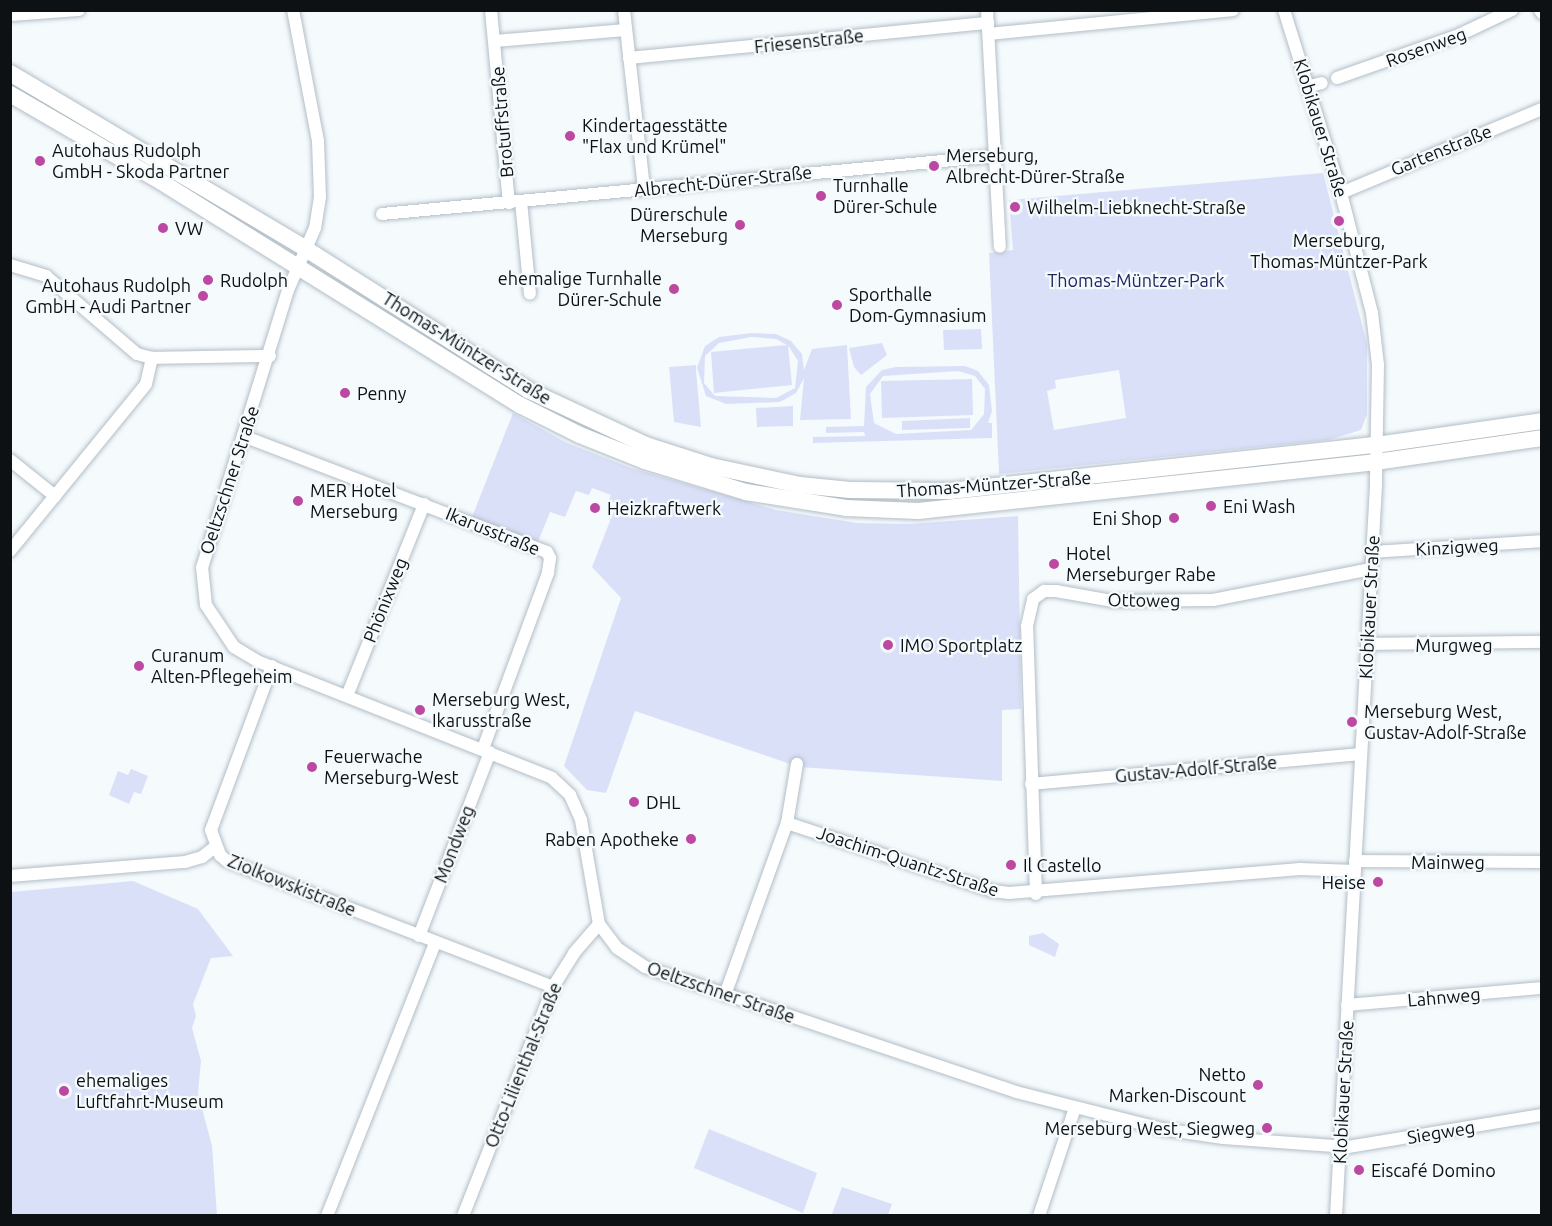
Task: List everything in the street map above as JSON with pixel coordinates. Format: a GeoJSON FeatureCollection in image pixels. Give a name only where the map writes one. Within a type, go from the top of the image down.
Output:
{"type":"FeatureCollection","features":[{"type":"Feature","properties":{"kind":"main road","name":"Thomas-Müntzer-Straße"},"geometry":{"type":"LineString","coordinates":[[10,73],[306,249],[528,390],[646,453]]}},
{"type":"Feature","properties":{"kind":"main road","name":"Thomas-Müntzer-Straße"},"geometry":{"type":"LineString","coordinates":[[10,94],[298,266],[520,405],[675,464],[796,502],[918,511],[1376,462],[1542,438]]}},
{"type":"Feature","properties":{"kind":"main road","name":"Thomas-Müntzer-Straße"},"geometry":{"type":"LineString","coordinates":[[675,464],[800,485],[887,493],[1028,485],[1376,445],[1542,422]]}},
{"type":"Feature","properties":{"kind":"street"},"geometry":{"type":"LineString","coordinates":[[10,15],[79,10]]}},
{"type":"Feature","properties":{"kind":"street","name":"Oeltzschner Straße"},"geometry":{"type":"LineString","coordinates":[[293,10],[321,176],[318,215],[298,266],[205,556],[201,587],[206,605],[223,636],[245,654],[272,666],[546,774],[574,802],[584,830],[599,924],[611,943],[635,963],[725,995],[1075,1108],[1223,1138],[1340,1144]]}},
{"type":"Feature","properties":{"kind":"street","name":"Brotuffstraße"},"geometry":{"type":"LineString","coordinates":[[491,10],[515,202]]}},
{"type":"Feature","properties":{"kind":"street"},"geometry":{"type":"LineString","coordinates":[[624,10],[644,189]]}},
{"type":"Feature","properties":{"kind":"street","name":"Friesenstraße"},"geometry":{"type":"LineString","coordinates":[[629,58],[988,23],[1233,10]]}},
{"type":"Feature","properties":{"kind":"street","name":"Klobikauer Straße"},"geometry":{"type":"LineString","coordinates":[[1284,10],[1316,84],[1377,339],[1376,462],[1372,552],[1336,1215]]}},
{"type":"Feature","properties":{"kind":"street","name":"Rosenweg"},"geometry":{"type":"LineString","coordinates":[[1337,78],[1459,35],[1512,10]]}},
{"type":"Feature","properties":{"kind":"street"},"geometry":{"type":"LineString","coordinates":[[988,23],[1000,247]]}},
{"type":"Feature","properties":{"kind":"street","name":"Brotuffstraße"},"geometry":{"type":"LineString","coordinates":[[495,41],[626,30]]}},
{"type":"Feature","properties":{"kind":"street","name":"Gartenstraße"},"geometry":{"type":"LineString","coordinates":[[1341,192],[1542,110]]}},
{"type":"Feature","properties":{"kind":"street","name":"Albrecht-Dürer-Straße"},"geometry":{"type":"LineString","coordinates":[[382,214],[996,156]]}},
{"type":"Feature","properties":{"kind":"street"},"geometry":{"type":"LineString","coordinates":[[515,202],[530,294]]}},
{"type":"Feature","properties":{"kind":"street"},"geometry":{"type":"LineString","coordinates":[[10,265],[46,276],[137,354],[152,358],[270,356]]}},
{"type":"Feature","properties":{"kind":"street"},"geometry":{"type":"LineString","coordinates":[[10,551],[146,384],[152,358]]}},
{"type":"Feature","properties":{"kind":"street","name":"Ikarusstraße"},"geometry":{"type":"LineString","coordinates":[[243,436],[539,548],[550,558],[544,584],[486,751]]}},
{"type":"Feature","properties":{"kind":"street"},"geometry":{"type":"LineString","coordinates":[[10,460],[55,496]]}},
{"type":"Feature","properties":{"kind":"street","name":"Phönixweg"},"geometry":{"type":"LineString","coordinates":[[346,696],[423,504]]}},
{"type":"Feature","properties":{"kind":"street","name":"Kinzigweg"},"geometry":{"type":"LineString","coordinates":[[1372,552],[1542,541]]}},
{"type":"Feature","properties":{"kind":"street","name":"Ottoweg"},"geometry":{"type":"LineString","coordinates":[[1036,894],[1027,626],[1033,599],[1044,591],[1067,591],[1113,602],[1213,600],[1371,568]]}},
{"type":"Feature","properties":{"kind":"street","name":"Murgweg"},"geometry":{"type":"LineString","coordinates":[[1367,644],[1542,642]]}},
{"type":"Feature","properties":{"kind":"street","name":"Ziolkowskistraße"},"geometry":{"type":"LineString","coordinates":[[272,666],[211,830],[215,847],[227,861],[553,987]]}},
{"type":"Feature","properties":{"kind":"street","name":"Mondweg"},"geometry":{"type":"LineString","coordinates":[[418,936],[486,751]]}},
{"type":"Feature","properties":{"kind":"street","name":"Gustav-Adolf-Straße"},"geometry":{"type":"LineString","coordinates":[[1031,784],[1361,754]]}},
{"type":"Feature","properties":{"kind":"street"},"geometry":{"type":"LineString","coordinates":[[725,995],[787,823],[797,764]]}},
{"type":"Feature","properties":{"kind":"street","name":"Joachim-Quantz-Straße"},"geometry":{"type":"LineString","coordinates":[[787,823],[993,891],[1036,894],[1300,869],[1355,866]]}},
{"type":"Feature","properties":{"kind":"street"},"geometry":{"type":"LineString","coordinates":[[10,876],[185,862],[202,858],[215,847]]}},
{"type":"Feature","properties":{"kind":"street","name":"Mainweg"},"geometry":{"type":"LineString","coordinates":[[1355,866],[1542,862]]}},
{"type":"Feature","properties":{"kind":"street","name":"Otto-Lilienthal-Straße"},"geometry":{"type":"LineString","coordinates":[[463,1215],[553,987],[574,953],[599,924]]}},
{"type":"Feature","properties":{"kind":"street"},"geometry":{"type":"LineString","coordinates":[[327,1215],[435,943]]}},
{"type":"Feature","properties":{"kind":"street","name":"Lahnweg"},"geometry":{"type":"LineString","coordinates":[[1347,1005],[1542,988]]}},
{"type":"Feature","properties":{"kind":"street"},"geometry":{"type":"LineString","coordinates":[[1039,1215],[1075,1108]]}},
{"type":"Feature","properties":{"kind":"street","name":"Siegweg"},"geometry":{"type":"LineString","coordinates":[[1340,1144],[1348,1146],[1542,1115]]}},
{"type":"Feature","properties":{"kind":"green space","name":"Thomas-Müntzer-Park"},"geometry":{"type":"Polygon","coordinates":[[[1323,173],[1367,344],[1367,414],[1361,430],[1328,440],[999,474],[989,253],[1013,250],[1009,200],[1323,173]],[[1119,370],[1055,380],[1056,388],[1047,391],[1054,430],[1126,418],[1119,370]]]}},
{"type":"Feature","properties":{"kind":"green space"},"geometry":{"type":"Polygon","coordinates":[[[981,329],[982,349],[944,350],[943,330],[981,329]]]}},
{"type":"Feature","properties":{"kind":"green space"},"geometry":{"type":"Polygon","coordinates":[[[752,333],[776,334],[791,341],[802,354],[804,370],[812,349],[847,345],[851,419],[800,420],[804,378],[796,393],[780,402],[726,404],[706,396],[697,368],[705,346],[719,337],[752,333]],[[751,337],[719,343],[705,356],[704,383],[715,396],[776,398],[795,388],[798,361],[788,345],[792,385],[714,393],[711,352],[787,345],[776,339],[751,337]]]}},
{"type":"Feature","properties":{"kind":"green space"},"geometry":{"type":"Polygon","coordinates":[[[882,343],[887,355],[861,375],[854,367],[849,348],[882,343]]]}},
{"type":"Feature","properties":{"kind":"green space"},"geometry":{"type":"Polygon","coordinates":[[[696,365],[701,427],[674,422],[669,367],[696,365]]]}},
{"type":"Feature","properties":{"kind":"green space"},"geometry":{"type":"Polygon","coordinates":[[[965,366],[978,371],[989,385],[992,411],[988,423],[992,423],[992,438],[813,443],[813,437],[865,436],[864,432],[826,433],[826,427],[864,426],[866,387],[882,370],[896,367],[965,366]],[[958,371],[883,376],[870,394],[874,423],[896,434],[971,430],[984,414],[985,389],[975,376],[958,371]]]}},
{"type":"Feature","properties":{"kind":"green space"},"geometry":{"type":"Polygon","coordinates":[[[972,379],[973,415],[882,418],[881,381],[972,379]]]}},
{"type":"Feature","properties":{"kind":"green space"},"geometry":{"type":"Polygon","coordinates":[[[793,406],[793,426],[757,427],[756,408],[793,406]]]}},
{"type":"Feature","properties":{"kind":"green space"},"geometry":{"type":"Polygon","coordinates":[[[513,413],[567,443],[631,468],[776,510],[857,523],[909,524],[1018,516],[1021,709],[1002,710],[1002,781],[799,767],[635,711],[606,793],[587,790],[564,766],[621,598],[592,567],[617,503],[609,501],[611,495],[592,488],[589,495],[576,491],[565,517],[550,512],[538,542],[472,517],[513,413]]]}},
{"type":"Feature","properties":{"kind":"green space"},"geometry":{"type":"Polygon","coordinates":[[[970,418],[970,428],[902,430],[902,421],[970,418]]]}},
{"type":"Feature","properties":{"kind":"green space"},"geometry":{"type":"Polygon","coordinates":[[[131,769],[148,776],[141,794],[134,792],[129,804],[109,795],[118,771],[128,775],[131,769]]]}},
{"type":"Feature","properties":{"kind":"green space"},"geometry":{"type":"Polygon","coordinates":[[[133,881],[198,909],[233,956],[211,958],[193,1004],[196,1016],[192,1028],[201,1061],[198,1093],[212,1146],[217,1215],[11,1215],[11,892],[133,881]]]}},
{"type":"Feature","properties":{"kind":"green space"},"geometry":{"type":"Polygon","coordinates":[[[1043,933],[1059,944],[1055,957],[1029,945],[1029,936],[1043,933]]]}},
{"type":"Feature","properties":{"kind":"green space"},"geometry":{"type":"Polygon","coordinates":[[[709,1129],[817,1173],[803,1213],[694,1168],[709,1129]]]}},
{"type":"Feature","properties":{"kind":"green space"},"geometry":{"type":"Polygon","coordinates":[[[842,1187],[892,1204],[888,1215],[832,1214],[842,1187]]]}},
{"type":"Feature","properties":{"kind":"place","name":"Kindertagesstätte \"Flax und Krümel\""},"geometry":{"type":"Point","coordinates":[570,136]}},
{"type":"Feature","properties":{"kind":"place","name":"Autohaus Rudolph GmbH - Skoda Partner"},"geometry":{"type":"Point","coordinates":[40,161]}},
{"type":"Feature","properties":{"kind":"place","name":"Merseburg, Albrecht-Dürer-Straße"},"geometry":{"type":"Point","coordinates":[934,166]}},
{"type":"Feature","properties":{"kind":"place","name":"Turnhalle Dürer-Schule"},"geometry":{"type":"Point","coordinates":[821,196]}},
{"type":"Feature","properties":{"kind":"place","name":"Wilhelm-Liebknecht-Straße"},"geometry":{"type":"Point","coordinates":[1015,207]}},
{"type":"Feature","properties":{"kind":"place","name":"Merseburg, Thomas-Müntzer-Park"},"geometry":{"type":"Point","coordinates":[1339,221]}},
{"type":"Feature","properties":{"kind":"place","name":"Dürerschule Merseburg"},"geometry":{"type":"Point","coordinates":[740,225]}},
{"type":"Feature","properties":{"kind":"place","name":"VW"},"geometry":{"type":"Point","coordinates":[163,228]}},
{"type":"Feature","properties":{"kind":"place","name":"Rudolph"},"geometry":{"type":"Point","coordinates":[208,280]}},
{"type":"Feature","properties":{"kind":"place","name":"ehemalige Turnhalle Dürer-Schule"},"geometry":{"type":"Point","coordinates":[674,289]}},
{"type":"Feature","properties":{"kind":"place","name":"Autohaus Rudolph GmbH - Audi Partner"},"geometry":{"type":"Point","coordinates":[203,296]}},
{"type":"Feature","properties":{"kind":"place","name":"Sporthalle Dom-Gymnasium"},"geometry":{"type":"Point","coordinates":[837,305]}},
{"type":"Feature","properties":{"kind":"place","name":"Penny"},"geometry":{"type":"Point","coordinates":[345,393]}},
{"type":"Feature","properties":{"kind":"place","name":"MER Hotel Merseburg"},"geometry":{"type":"Point","coordinates":[298,501]}},
{"type":"Feature","properties":{"kind":"place","name":"Eni Wash"},"geometry":{"type":"Point","coordinates":[1211,506]}},
{"type":"Feature","properties":{"kind":"place","name":"Heizkraftwerk"},"geometry":{"type":"Point","coordinates":[595,508]}},
{"type":"Feature","properties":{"kind":"place","name":"Eni Shop"},"geometry":{"type":"Point","coordinates":[1174,518]}},
{"type":"Feature","properties":{"kind":"place","name":"Hotel Merseburger Rabe"},"geometry":{"type":"Point","coordinates":[1054,564]}},
{"type":"Feature","properties":{"kind":"place","name":"IMO Sportplatz"},"geometry":{"type":"Point","coordinates":[888,645]}},
{"type":"Feature","properties":{"kind":"place","name":"Curanum Alten-Pflegeheim"},"geometry":{"type":"Point","coordinates":[139,666]}},
{"type":"Feature","properties":{"kind":"place","name":"Merseburg West, Ikarusstraße"},"geometry":{"type":"Point","coordinates":[420,710]}},
{"type":"Feature","properties":{"kind":"place","name":"Merseburg West, Gustav-Adolf-Straße"},"geometry":{"type":"Point","coordinates":[1352,722]}},
{"type":"Feature","properties":{"kind":"place","name":"Feuerwache Merseburg-West"},"geometry":{"type":"Point","coordinates":[312,767]}},
{"type":"Feature","properties":{"kind":"place","name":"DHL"},"geometry":{"type":"Point","coordinates":[634,802]}},
{"type":"Feature","properties":{"kind":"place","name":"Raben Apotheke"},"geometry":{"type":"Point","coordinates":[691,839]}},
{"type":"Feature","properties":{"kind":"place","name":"Il Castello"},"geometry":{"type":"Point","coordinates":[1011,865]}},
{"type":"Feature","properties":{"kind":"place","name":"Heise"},"geometry":{"type":"Point","coordinates":[1378,882]}},
{"type":"Feature","properties":{"kind":"place","name":"Netto Marken-Discount"},"geometry":{"type":"Point","coordinates":[1258,1085]}},
{"type":"Feature","properties":{"kind":"place","name":"ehemaliges Luftfahrt-Museum"},"geometry":{"type":"Point","coordinates":[64,1091]}},
{"type":"Feature","properties":{"kind":"place","name":"Merseburg West, Siegweg"},"geometry":{"type":"Point","coordinates":[1267,1128]}},
{"type":"Feature","properties":{"kind":"place","name":"Eiscafé Domino"},"geometry":{"type":"Point","coordinates":[1359,1170]}}]}
